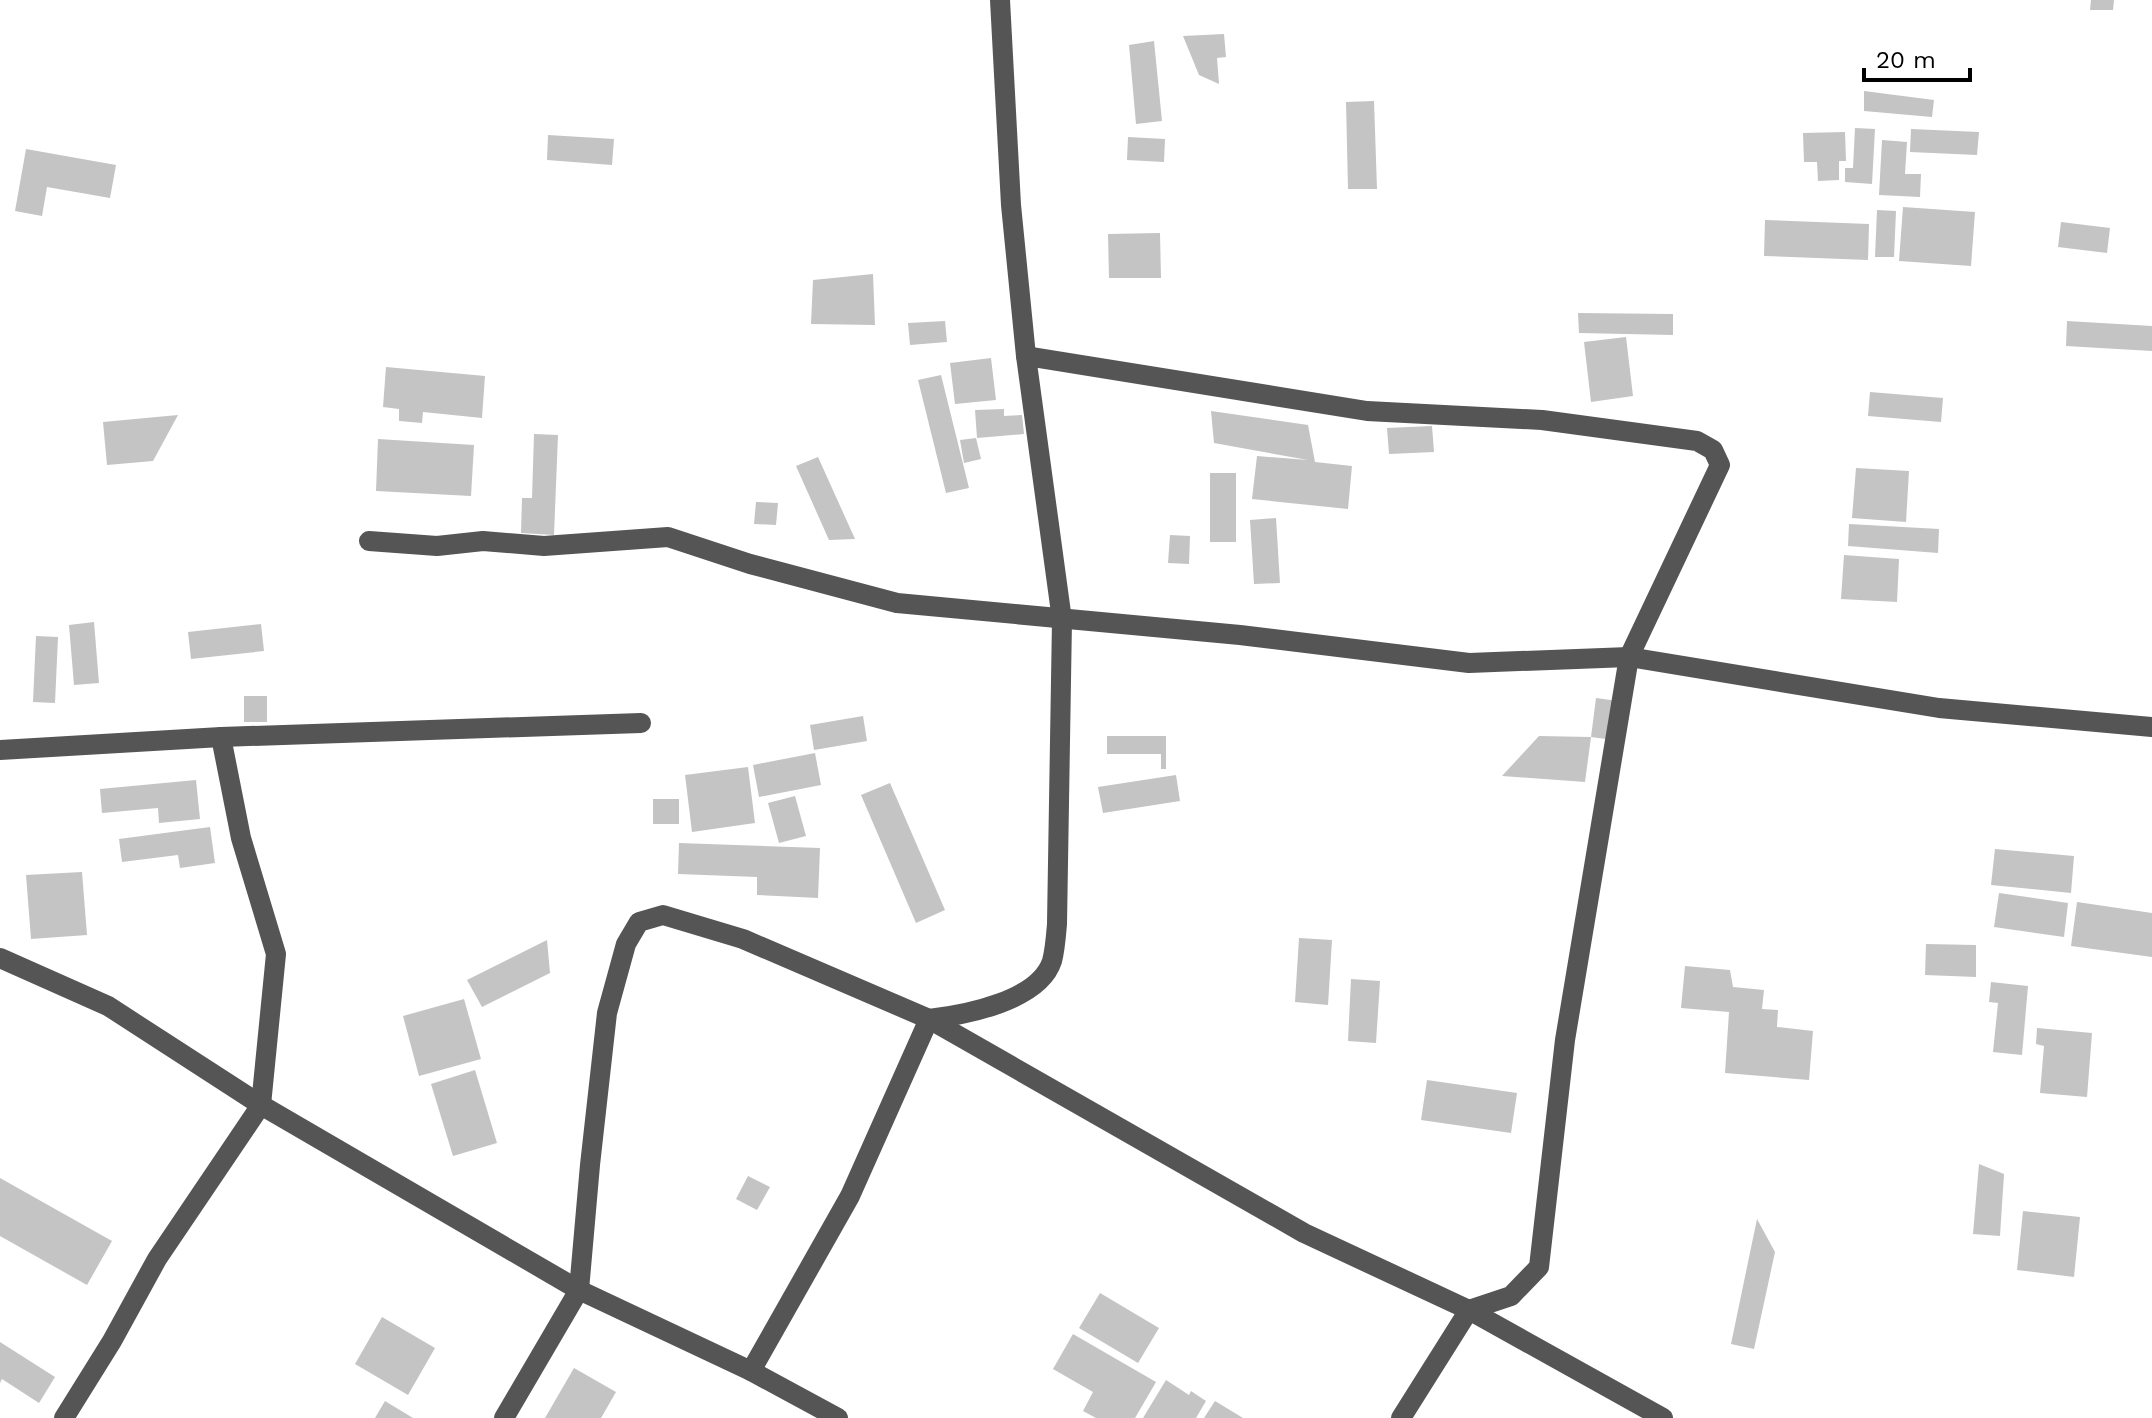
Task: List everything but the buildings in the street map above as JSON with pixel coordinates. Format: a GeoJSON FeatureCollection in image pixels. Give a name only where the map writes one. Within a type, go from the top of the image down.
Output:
{"type":"FeatureCollection","features":[{"type":"Feature","properties":{"kind":"street"},"geometry":{"type":"LineString","coordinates":[[929,1019],[966,1015],[1033,989],[1052,963],[1057,924],[1062,620],[1026,356],[1011,205],[1000,0]]}},
{"type":"Feature","properties":{"kind":"street"},"geometry":{"type":"LineString","coordinates":[[1026,356],[1367,411],[1542,420],[1697,441],[1713,450],[1720,465],[1629,657],[1565,1040],[1539,1267],[1511,1296],[1469,1310],[1401,1418]]}},
{"type":"Feature","properties":{"kind":"street"},"geometry":{"type":"LineString","coordinates":[[369,541],[437,546],[483,541],[544,546],[668,537],[750,564],[897,603],[1240,635],[1469,663],[1629,657],[1939,708],[2152,727]]}},
{"type":"Feature","properties":{"kind":"street"},"geometry":{"type":"LineString","coordinates":[[0,750],[221,737],[641,723]]}},
{"type":"Feature","properties":{"kind":"street"},"geometry":{"type":"LineString","coordinates":[[64,1418],[112,1341],[157,1259],[261,1105],[276,954],[241,838],[221,737]]}},
{"type":"Feature","properties":{"kind":"street"},"geometry":{"type":"LineString","coordinates":[[504,1418],[579,1290],[607,1013],[626,944],[639,922],[663,915],[743,939],[929,1019],[1304,1233],[1469,1310],[1663,1418]]}},
{"type":"Feature","properties":{"kind":"street"},"geometry":{"type":"LineString","coordinates":[[0,958],[108,1006],[261,1105],[579,1290],[751,1371],[838,1418]]}},
{"type":"Feature","properties":{"kind":"street"},"geometry":{"type":"LineString","coordinates":[[751,1371],[850,1196],[929,1019]]}}]}
